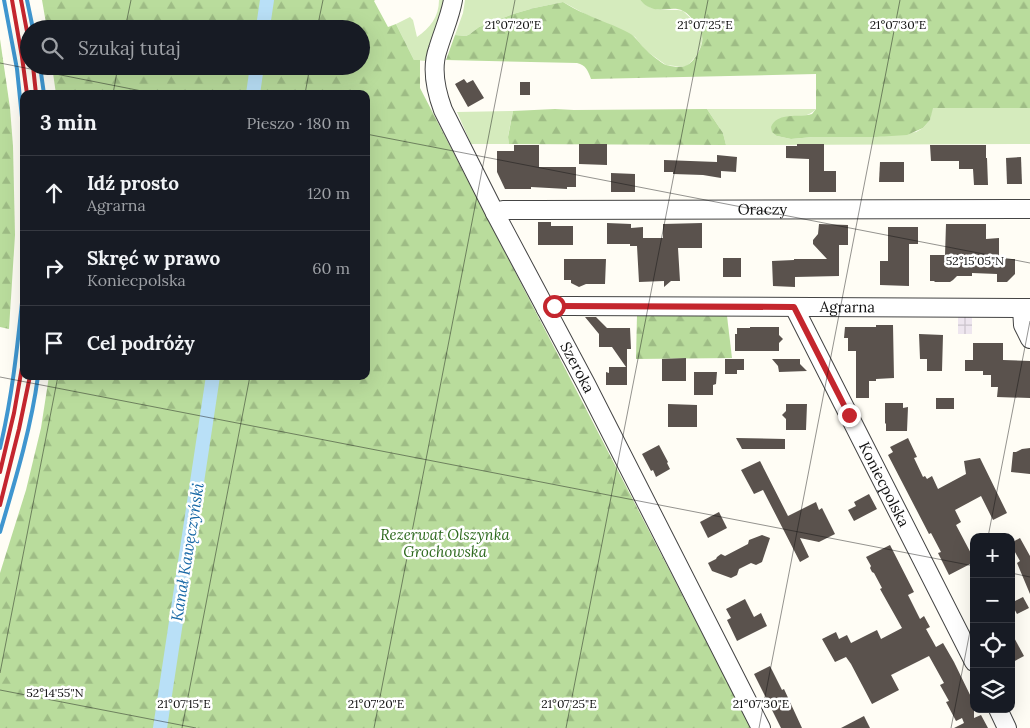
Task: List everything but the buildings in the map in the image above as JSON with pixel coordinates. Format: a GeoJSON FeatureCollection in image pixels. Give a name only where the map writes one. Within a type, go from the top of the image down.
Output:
{"type":"FeatureCollection","features":[{"type":"Feature","properties":{"kind":"street","name":"Szeroka"},"geometry":{"type":"LineString","coordinates":[[453,0],[450,15],[436,53],[437,92],[443,110],[495,213],[586,384],[761,728]]}},
{"type":"Feature","properties":{"kind":"street","name":"Oraczy"},"geometry":{"type":"LineString","coordinates":[[495,213],[503,210],[1030,209]]}},
{"type":"Feature","properties":{"kind":"street","name":"Agrarna"},"geometry":{"type":"LineString","coordinates":[[546,309],[554,306],[1026,308]]}},
{"type":"Feature","properties":{"kind":"street","name":"Koniecpolska"},"geometry":{"type":"LineString","coordinates":[[794,307],[970,654]]}},
{"type":"Feature","properties":{"kind":"street"},"geometry":{"type":"LineString","coordinates":[[1026,308],[1023,325],[1030,339]]}},
{"type":"Feature","properties":{"kind":"street"},"geometry":{"type":"LineString","coordinates":[[1000,713],[1007,728]]}},
{"type":"Feature","properties":{"kind":"shaded area"},"geometry":{"type":"Polygon","coordinates":[[[958,317],[972,317],[972,334],[958,334],[958,317]]]}},
{"type":"Feature","properties":{"kind":"green space","name":"Rezerwat Olszynka Grochowska"},"geometry":{"type":"Polygon","coordinates":[[[42,0],[375,0],[388,27],[396,24],[414,60],[420,60],[420,88],[751,728],[0,728],[0,573],[26,490],[41,428],[48,380],[370,380],[370,90],[55,90],[53,75],[370,75],[370,20],[45,20],[42,0]]]}},
{"type":"Feature","properties":{"kind":"green space"},"geometry":{"type":"Polygon","coordinates":[[[439,0],[446,0],[426,61],[414,60],[396,24],[410,17],[413,20],[417,37],[433,21],[439,6],[439,0]]]}},
{"type":"Feature","properties":{"kind":"green space"},"geometry":{"type":"Polygon","coordinates":[[[465,0],[640,0],[651,8],[683,11],[697,24],[703,36],[696,56],[687,66],[666,65],[645,50],[635,37],[563,2],[513,14],[479,27],[466,36],[455,35],[463,13],[465,0]]]}},
{"type":"Feature","properties":{"kind":"green space"},"geometry":{"type":"Polygon","coordinates":[[[640,0],[1030,0],[1030,108],[933,108],[930,120],[923,128],[907,135],[791,139],[777,136],[772,132],[771,127],[777,120],[782,118],[812,114],[816,109],[816,74],[591,79],[585,67],[577,63],[446,60],[455,35],[466,36],[479,27],[513,14],[563,2],[629,33],[649,53],[666,65],[681,67],[690,63],[700,49],[702,42],[702,33],[697,24],[683,11],[678,9],[657,10],[640,0]]]}},
{"type":"Feature","properties":{"kind":"green space"},"geometry":{"type":"Polygon","coordinates":[[[0,39],[10,108],[13,146],[15,235],[9,329],[0,327],[0,39]]]}},
{"type":"Feature","properties":{"kind":"green space"},"geometry":{"type":"Polygon","coordinates":[[[932,108],[1030,108],[1030,144],[726,145],[723,133],[707,109],[816,109],[807,115],[791,116],[777,136],[791,139],[876,137],[916,132],[923,128],[930,120],[932,108]]]}},
{"type":"Feature","properties":{"kind":"green space"},"geometry":{"type":"Polygon","coordinates":[[[555,109],[707,109],[723,133],[726,145],[509,144],[508,137],[513,111],[555,109]]]}},
{"type":"Feature","properties":{"kind":"green space"},"geometry":{"type":"Polygon","coordinates":[[[513,111],[508,136],[509,144],[471,144],[457,112],[513,111]]]}},
{"type":"Feature","properties":{"kind":"green space"},"geometry":{"type":"Polygon","coordinates":[[[637,315],[727,316],[732,358],[636,359],[637,315]]]}},
{"type":"Feature","properties":{"kind":"waterway"},"geometry":{"type":"LineString","coordinates":[[4,0],[17,69],[20,98]]}},
{"type":"Feature","properties":{"kind":"waterway"},"geometry":{"type":"LineString","coordinates":[[27,0],[31,20]]}},
{"type":"Feature","properties":{"kind":"waterway","name":"Kanał Kawęczyński"},"geometry":{"type":"LineString","coordinates":[[264,20],[267,0]]}},
{"type":"Feature","properties":{"kind":"waterway"},"geometry":{"type":"LineString","coordinates":[[41,75],[43,90]]}},
{"type":"Feature","properties":{"kind":"waterway","name":"Kanał Kawęczyński"},"geometry":{"type":"LineString","coordinates":[[254,90],[256,75]]}},
{"type":"Feature","properties":{"kind":"waterway"},"geometry":{"type":"LineString","coordinates":[[0,448],[12,387],[20,319]]}},
{"type":"Feature","properties":{"kind":"waterway"},"geometry":{"type":"LineString","coordinates":[[0,532],[27,435],[37,380]]}},
{"type":"Feature","properties":{"kind":"waterway","name":"Kanał Kawęczyński"},"geometry":{"type":"LineString","coordinates":[[160,728],[212,380]]}},
{"type":"Feature","properties":{"kind":"railway"},"geometry":{"type":"LineString","coordinates":[[12,0],[20,46]]}},
{"type":"Feature","properties":{"kind":"railway"},"geometry":{"type":"LineString","coordinates":[[21,0],[25,20]]}},
{"type":"Feature","properties":{"kind":"railway"},"geometry":{"type":"LineString","coordinates":[[24,75],[26,90]]}},
{"type":"Feature","properties":{"kind":"railway"},"geometry":{"type":"LineString","coordinates":[[34,75],[36,90]]}},
{"type":"Feature","properties":{"kind":"railway"},"geometry":{"type":"LineString","coordinates":[[0,472],[20,379]]}},
{"type":"Feature","properties":{"kind":"railway"},"geometry":{"type":"LineString","coordinates":[[0,505],[29,380]]}},
{"type":"Feature","properties":{"kind":"route"},"geometry":{"type":"LineString","coordinates":[[554,306],[794,307],[849,415]]}}]}
